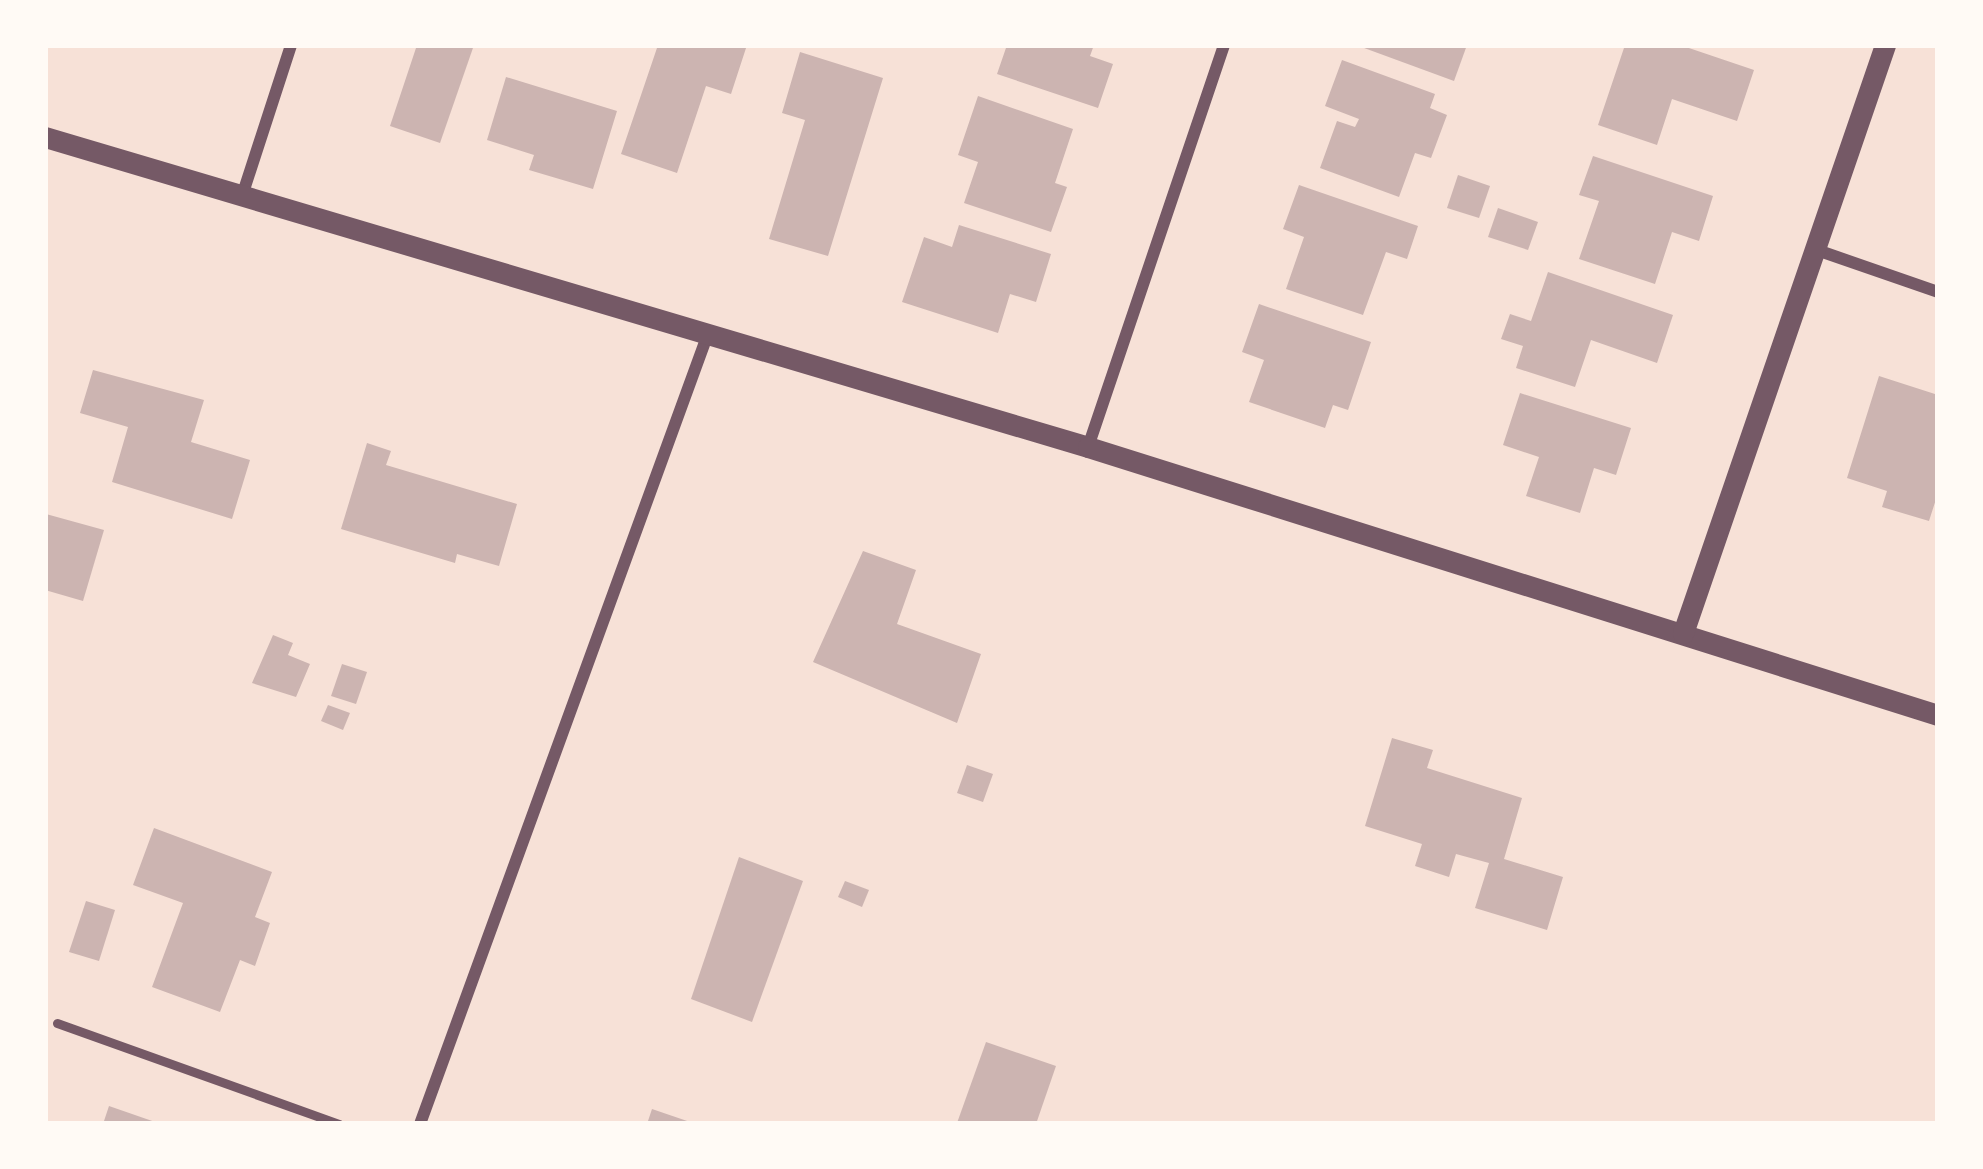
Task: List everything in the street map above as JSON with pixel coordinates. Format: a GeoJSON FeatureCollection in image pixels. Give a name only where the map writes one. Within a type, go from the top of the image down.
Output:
{"type":"FeatureCollection","features":[{"type":"Feature","properties":{"kind":"street"},"geometry":{"type":"LineString","coordinates":[[242,196],[291,45]]}},
{"type":"Feature","properties":{"kind":"street"},"geometry":{"type":"LineString","coordinates":[[1088,447],[1224,45]]}},
{"type":"Feature","properties":{"kind":"street"},"geometry":{"type":"LineString","coordinates":[[1683,633],[1885,45]]}},
{"type":"Feature","properties":{"kind":"street"},"geometry":{"type":"LineString","coordinates":[[45,137],[706,339],[1088,447],[1938,715]]}},
{"type":"Feature","properties":{"kind":"street"},"geometry":{"type":"LineString","coordinates":[[1812,248],[1938,292]]}},
{"type":"Feature","properties":{"kind":"street"},"geometry":{"type":"LineString","coordinates":[[420,1124],[706,339]]}},
{"type":"Feature","properties":{"kind":"lane"},"geometry":{"type":"LineString","coordinates":[[58,1022],[339,1124]]}},
{"type":"Feature","properties":{"kind":"building"},"geometry":{"type":"Polygon","coordinates":[[[417,45],[474,45],[440,143],[390,126],[417,45]]]}},
{"type":"Feature","properties":{"kind":"building"},"geometry":{"type":"Polygon","coordinates":[[[658,45],[747,45],[731,94],[706,86],[677,173],[621,154],[658,45]]]}},
{"type":"Feature","properties":{"kind":"building"},"geometry":{"type":"Polygon","coordinates":[[[1007,45],[1094,45],[1090,56],[1113,64],[1098,108],[997,74],[1007,45]]]}},
{"type":"Feature","properties":{"kind":"building"},"geometry":{"type":"Polygon","coordinates":[[[1356,45],[1467,45],[1454,81],[1356,45]]]}},
{"type":"Feature","properties":{"kind":"building"},"geometry":{"type":"Polygon","coordinates":[[[1625,45],[1680,45],[1754,70],[1737,121],[1672,99],[1657,145],[1598,125],[1625,45]]]}},
{"type":"Feature","properties":{"kind":"building"},"geometry":{"type":"Polygon","coordinates":[[[800,52],[883,78],[828,256],[769,239],[805,120],[782,113],[800,52]]]}},
{"type":"Feature","properties":{"kind":"building"},"geometry":{"type":"Polygon","coordinates":[[[1342,60],[1435,94],[1430,108],[1447,115],[1431,158],[1415,153],[1399,197],[1320,168],[1337,121],[1355,127],[1359,119],[1325,106],[1342,60]]]}},
{"type":"Feature","properties":{"kind":"building"},"geometry":{"type":"Polygon","coordinates":[[[506,77],[617,111],[593,189],[529,170],[534,155],[487,140],[506,77]]]}},
{"type":"Feature","properties":{"kind":"building"},"geometry":{"type":"Polygon","coordinates":[[[978,96],[1073,129],[1055,183],[1067,187],[1051,232],[964,203],[978,162],[958,155],[978,96]]]}},
{"type":"Feature","properties":{"kind":"building"},"geometry":{"type":"Polygon","coordinates":[[[1593,156],[1713,196],[1699,241],[1672,232],[1655,284],[1579,259],[1599,201],[1579,195],[1593,156]]]}},
{"type":"Feature","properties":{"kind":"building"},"geometry":{"type":"Polygon","coordinates":[[[1458,175],[1490,186],[1479,218],[1447,208],[1458,175]]]}},
{"type":"Feature","properties":{"kind":"building"},"geometry":{"type":"Polygon","coordinates":[[[1299,185],[1418,226],[1407,259],[1386,252],[1363,315],[1286,289],[1304,237],[1283,229],[1299,185]]]}},
{"type":"Feature","properties":{"kind":"building"},"geometry":{"type":"Polygon","coordinates":[[[1498,208],[1538,222],[1528,250],[1488,237],[1498,208]]]}},
{"type":"Feature","properties":{"kind":"building"},"geometry":{"type":"Polygon","coordinates":[[[959,225],[1051,254],[1036,302],[1010,294],[998,333],[902,302],[924,237],[952,247],[959,225]]]}},
{"type":"Feature","properties":{"kind":"building"},"geometry":{"type":"Polygon","coordinates":[[[1548,272],[1673,315],[1657,363],[1591,340],[1575,387],[1516,368],[1523,346],[1501,339],[1510,314],[1531,321],[1548,272]]]}},
{"type":"Feature","properties":{"kind":"building"},"geometry":{"type":"Polygon","coordinates":[[[1259,304],[1371,342],[1348,410],[1333,405],[1325,428],[1249,402],[1264,360],[1242,352],[1259,304]]]}},
{"type":"Feature","properties":{"kind":"building"},"geometry":{"type":"Polygon","coordinates":[[[93,370],[204,400],[191,442],[250,460],[232,519],[112,482],[128,427],[80,413],[93,370]]]}},
{"type":"Feature","properties":{"kind":"building"},"geometry":{"type":"Polygon","coordinates":[[[1879,376],[1938,395],[1938,493],[1929,521],[1882,507],[1887,491],[1847,478],[1879,376]]]}},
{"type":"Feature","properties":{"kind":"building"},"geometry":{"type":"Polygon","coordinates":[[[1520,393],[1631,428],[1616,475],[1594,468],[1580,513],[1526,496],[1539,457],[1503,445],[1520,393]]]}},
{"type":"Feature","properties":{"kind":"building"},"geometry":{"type":"Polygon","coordinates":[[[367,443],[391,451],[386,465],[517,504],[499,566],[457,554],[455,563],[341,529],[367,443]]]}},
{"type":"Feature","properties":{"kind":"building"},"geometry":{"type":"Polygon","coordinates":[[[46,514],[104,530],[83,601],[45,590],[46,514]]]}},
{"type":"Feature","properties":{"kind":"building"},"geometry":{"type":"Polygon","coordinates":[[[863,551],[916,570],[897,624],[981,654],[957,723],[813,662],[863,551]]]}},
{"type":"Feature","properties":{"kind":"building"},"geometry":{"type":"Polygon","coordinates":[[[273,635],[293,643],[288,655],[310,664],[296,697],[252,683],[273,635]]]}},
{"type":"Feature","properties":{"kind":"building"},"geometry":{"type":"Polygon","coordinates":[[[342,664],[367,672],[356,704],[331,696],[342,664]]]}},
{"type":"Feature","properties":{"kind":"building"},"geometry":{"type":"Polygon","coordinates":[[[328,705],[350,713],[343,730],[321,721],[328,705]]]}},
{"type":"Feature","properties":{"kind":"building"},"geometry":{"type":"Polygon","coordinates":[[[1392,738],[1433,750],[1427,768],[1522,798],[1504,859],[1563,877],[1547,930],[1475,908],[1489,863],[1456,854],[1449,877],[1415,866],[1422,844],[1365,826],[1392,738]]]}},
{"type":"Feature","properties":{"kind":"building"},"geometry":{"type":"Polygon","coordinates":[[[967,765],[993,774],[983,802],[957,793],[967,765]]]}},
{"type":"Feature","properties":{"kind":"building"},"geometry":{"type":"Polygon","coordinates":[[[154,828],[272,872],[255,917],[270,923],[255,966],[240,960],[220,1012],[152,987],[183,903],[133,885],[154,828]]]}},
{"type":"Feature","properties":{"kind":"building"},"geometry":{"type":"Polygon","coordinates":[[[739,857],[803,881],[752,1022],[691,999],[739,857]]]}},
{"type":"Feature","properties":{"kind":"building"},"geometry":{"type":"Polygon","coordinates":[[[845,881],[869,890],[862,907],[838,897],[845,881]]]}},
{"type":"Feature","properties":{"kind":"building"},"geometry":{"type":"Polygon","coordinates":[[[86,901],[115,910],[99,961],[69,952],[86,901]]]}},
{"type":"Feature","properties":{"kind":"building"},"geometry":{"type":"Polygon","coordinates":[[[986,1042],[1056,1066],[1036,1124],[957,1123],[986,1042]]]}},
{"type":"Feature","properties":{"kind":"building"},"geometry":{"type":"Polygon","coordinates":[[[109,1106],[158,1123],[158,1124],[103,1124],[109,1106]]]}},
{"type":"Feature","properties":{"kind":"building"},"geometry":{"type":"Polygon","coordinates":[[[652,1109],[693,1123],[693,1124],[647,1124],[652,1109]]]}}]}
